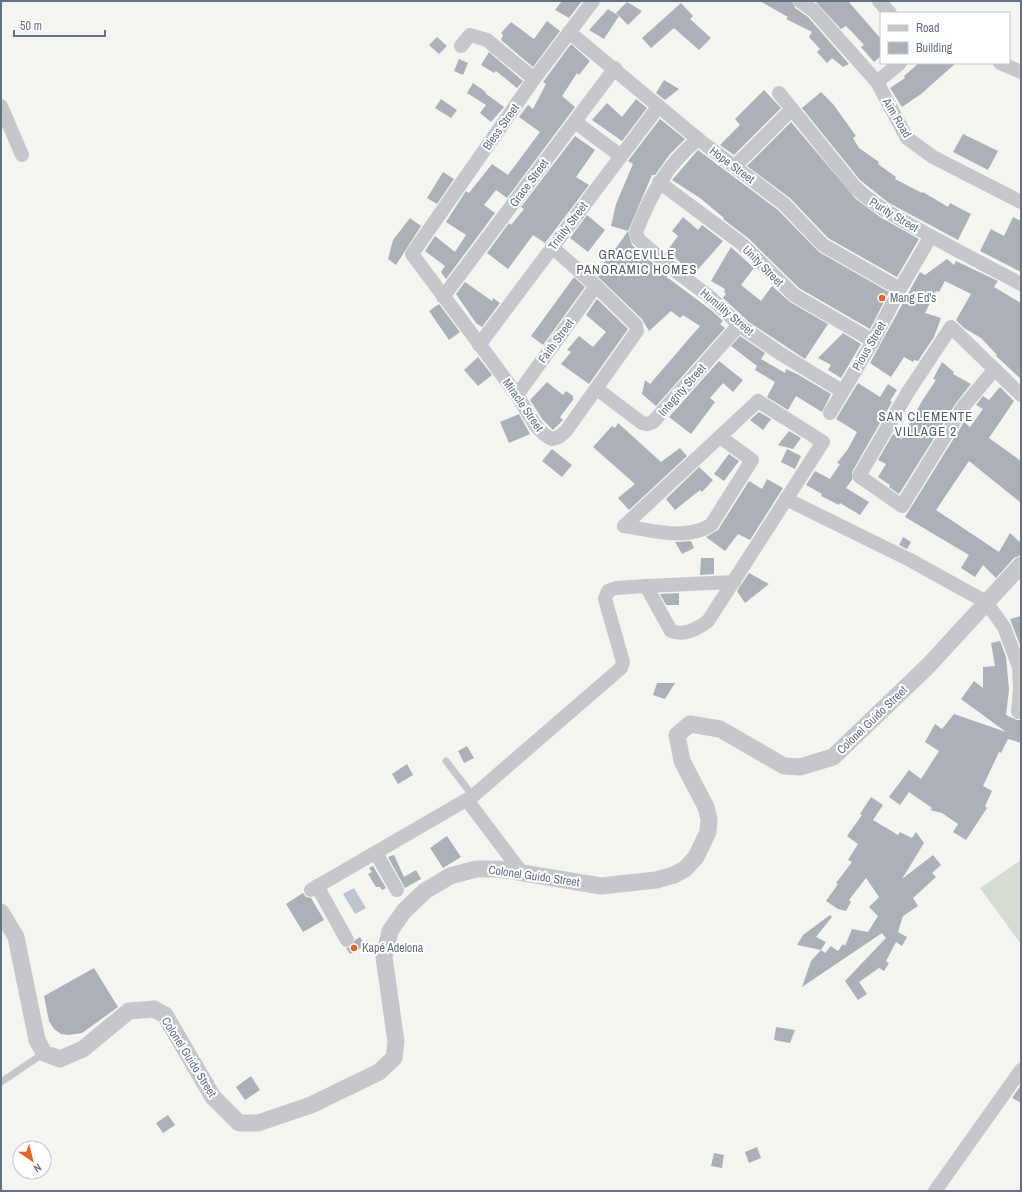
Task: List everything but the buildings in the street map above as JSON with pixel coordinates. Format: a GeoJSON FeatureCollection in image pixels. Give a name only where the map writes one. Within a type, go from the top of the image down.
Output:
{"type":"FeatureCollection","features":[{"type":"Feature","properties":{"kind":"street","name":"Bless Street"},"geometry":{"type":"LineString","coordinates":[[412,254],[534,79],[593,1]]}},
{"type":"Feature","properties":{"kind":"street","name":"Aim Road"},"geometry":{"type":"LineString","coordinates":[[800,1],[814,11],[877,82],[907,138],[933,157],[1021,202]]}},
{"type":"Feature","properties":{"kind":"street"},"geometry":{"type":"LineString","coordinates":[[879,1],[889,12]]}},
{"type":"Feature","properties":{"kind":"street","name":"Hope Street"},"geometry":{"type":"LineString","coordinates":[[569,32],[615,68],[698,139],[784,204],[823,245],[900,289]]}},
{"type":"Feature","properties":{"kind":"street"},"geometry":{"type":"LineString","coordinates":[[461,46],[470,35],[486,40],[534,79]]}},
{"type":"Feature","properties":{"kind":"street"},"geometry":{"type":"LineString","coordinates":[[877,82],[899,64]]}},
{"type":"Feature","properties":{"kind":"street"},"geometry":{"type":"LineString","coordinates":[[1002,64],[1021,72]]}},
{"type":"Feature","properties":{"kind":"street","name":"Grace Street"},"geometry":{"type":"LineString","coordinates":[[444,297],[615,68]]}},
{"type":"Feature","properties":{"kind":"street","name":"Purity Street"},"geometry":{"type":"LineString","coordinates":[[780,94],[854,186],[864,196],[875,204],[931,236],[1021,284]]}},
{"type":"Feature","properties":{"kind":"street"},"geometry":{"type":"LineString","coordinates":[[1,106],[22,154]]}},
{"type":"Feature","properties":{"kind":"street","name":"Trinity Street"},"geometry":{"type":"LineString","coordinates":[[479,345],[658,106]]}},
{"type":"Feature","properties":{"kind":"street"},"geometry":{"type":"LineString","coordinates":[[735,166],[792,109]]}},
{"type":"Feature","properties":{"kind":"street"},"geometry":{"type":"LineString","coordinates":[[575,122],[621,156]]}},
{"type":"Feature","properties":{"kind":"street","name":"Humility Street"},"geometry":{"type":"LineString","coordinates":[[698,139],[676,159],[659,182],[636,232],[638,239],[674,270],[710,297],[739,325],[781,354],[842,391]]}},
{"type":"Feature","properties":{"kind":"street","name":"Unity Street"},"geometry":{"type":"LineString","coordinates":[[659,182],[742,244],[794,296],[873,341]]}},
{"type":"Feature","properties":{"kind":"street","name":"Pious Street"},"geometry":{"type":"LineString","coordinates":[[830,413],[873,341],[900,289],[931,236]]}},
{"type":"Feature","properties":{"kind":"street"},"geometry":{"type":"LineString","coordinates":[[552,247],[596,286]]}},
{"type":"Feature","properties":{"kind":"street","name":"Miracle Street"},"geometry":{"type":"LineString","coordinates":[[412,254],[517,395],[540,431],[545,436],[552,439],[559,437],[566,431],[637,331],[636,325],[596,286]]}},
{"type":"Feature","properties":{"kind":"street","name":"Faith Street"},"geometry":{"type":"LineString","coordinates":[[517,395],[596,286]]}},
{"type":"Feature","properties":{"kind":"street","name":"Integrity Street"},"geometry":{"type":"LineString","coordinates":[[597,389],[642,423],[648,424],[654,422],[739,325]]}},
{"type":"Feature","properties":{"kind":"street"},"geometry":{"type":"LineString","coordinates":[[995,369],[963,407],[902,506],[859,476],[908,392],[951,327],[995,369],[1021,395]]}},
{"type":"Feature","properties":{"kind":"street"},"geometry":{"type":"LineString","coordinates":[[646,586],[671,631],[679,634],[698,628],[708,621],[823,442],[758,401],[624,526],[667,532],[688,533],[704,530],[711,525],[752,460],[720,437]]}},
{"type":"Feature","properties":{"kind":"street"},"geometry":{"type":"LineString","coordinates":[[786,499],[910,560],[986,602],[1004,627],[1019,667],[1020,689],[1018,712]]}},
{"type":"Feature","properties":{"kind":"street","name":"Colonel Guido Street"},"geometry":{"type":"LineString","coordinates":[[44,1053],[60,1058],[83,1049],[128,1011],[154,1009],[165,1015],[213,1097],[239,1123],[258,1123],[310,1105],[379,1072],[394,1058],[396,1042],[384,957],[390,931],[404,911],[425,891],[450,876],[476,869],[499,869],[601,886],[656,880],[674,875],[685,869],[696,857],[708,832],[709,819],[706,807],[682,761],[677,735],[690,724],[720,729],[784,766],[800,767],[833,757],[928,666],[1021,565]]}},
{"type":"Feature","properties":{"kind":"street"},"geometry":{"type":"LineString","coordinates":[[347,940],[314,888],[470,798],[621,668],[623,662],[605,599],[608,591],[616,588],[734,582]]}},
{"type":"Feature","properties":{"kind":"street"},"geometry":{"type":"LineString","coordinates":[[470,798],[522,873]]}},
{"type":"Feature","properties":{"kind":"street"},"geometry":{"type":"LineString","coordinates":[[376,853],[397,890]]}},
{"type":"Feature","properties":{"kind":"street"},"geometry":{"type":"LineString","coordinates":[[1,912],[16,937],[37,1040],[44,1053]]}},
{"type":"Feature","properties":{"kind":"street"},"geometry":{"type":"LineString","coordinates":[[935,1191],[1021,1070]]}},
{"type":"Feature","properties":{"kind":"lane"},"geometry":{"type":"LineString","coordinates":[[446,761],[470,798]]}},
{"type":"Feature","properties":{"kind":"lane"},"geometry":{"type":"LineString","coordinates":[[1,1082],[44,1053]]}},
{"type":"Feature","properties":{"kind":"shaded area"},"geometry":{"type":"Polygon","coordinates":[[[1021,860],[1021,944],[980,888],[1021,860]]]}},
{"type":"Feature","properties":{"kind":"shaded area"},"geometry":{"type":"Polygon","coordinates":[[[354,888],[366,908],[355,914],[343,894],[354,888]]]}},
{"type":"Feature","properties":{"kind":"place","name":"Mang Ed's"},"geometry":{"type":"Point","coordinates":[882,298]}},
{"type":"Feature","properties":{"kind":"place","name":"Kapé Adelona"},"geometry":{"type":"Point","coordinates":[354,948]}},
{"type":"Feature","properties":{"kind":"district","name":"GRACEVILLE PANORAMIC HOMES"},"geometry":{"type":"Point","coordinates":[637,262]}},
{"type":"Feature","properties":{"kind":"district","name":"SAN CLEMENTE VILLAGE 2"},"geometry":{"type":"Point","coordinates":[926,424]}}]}
